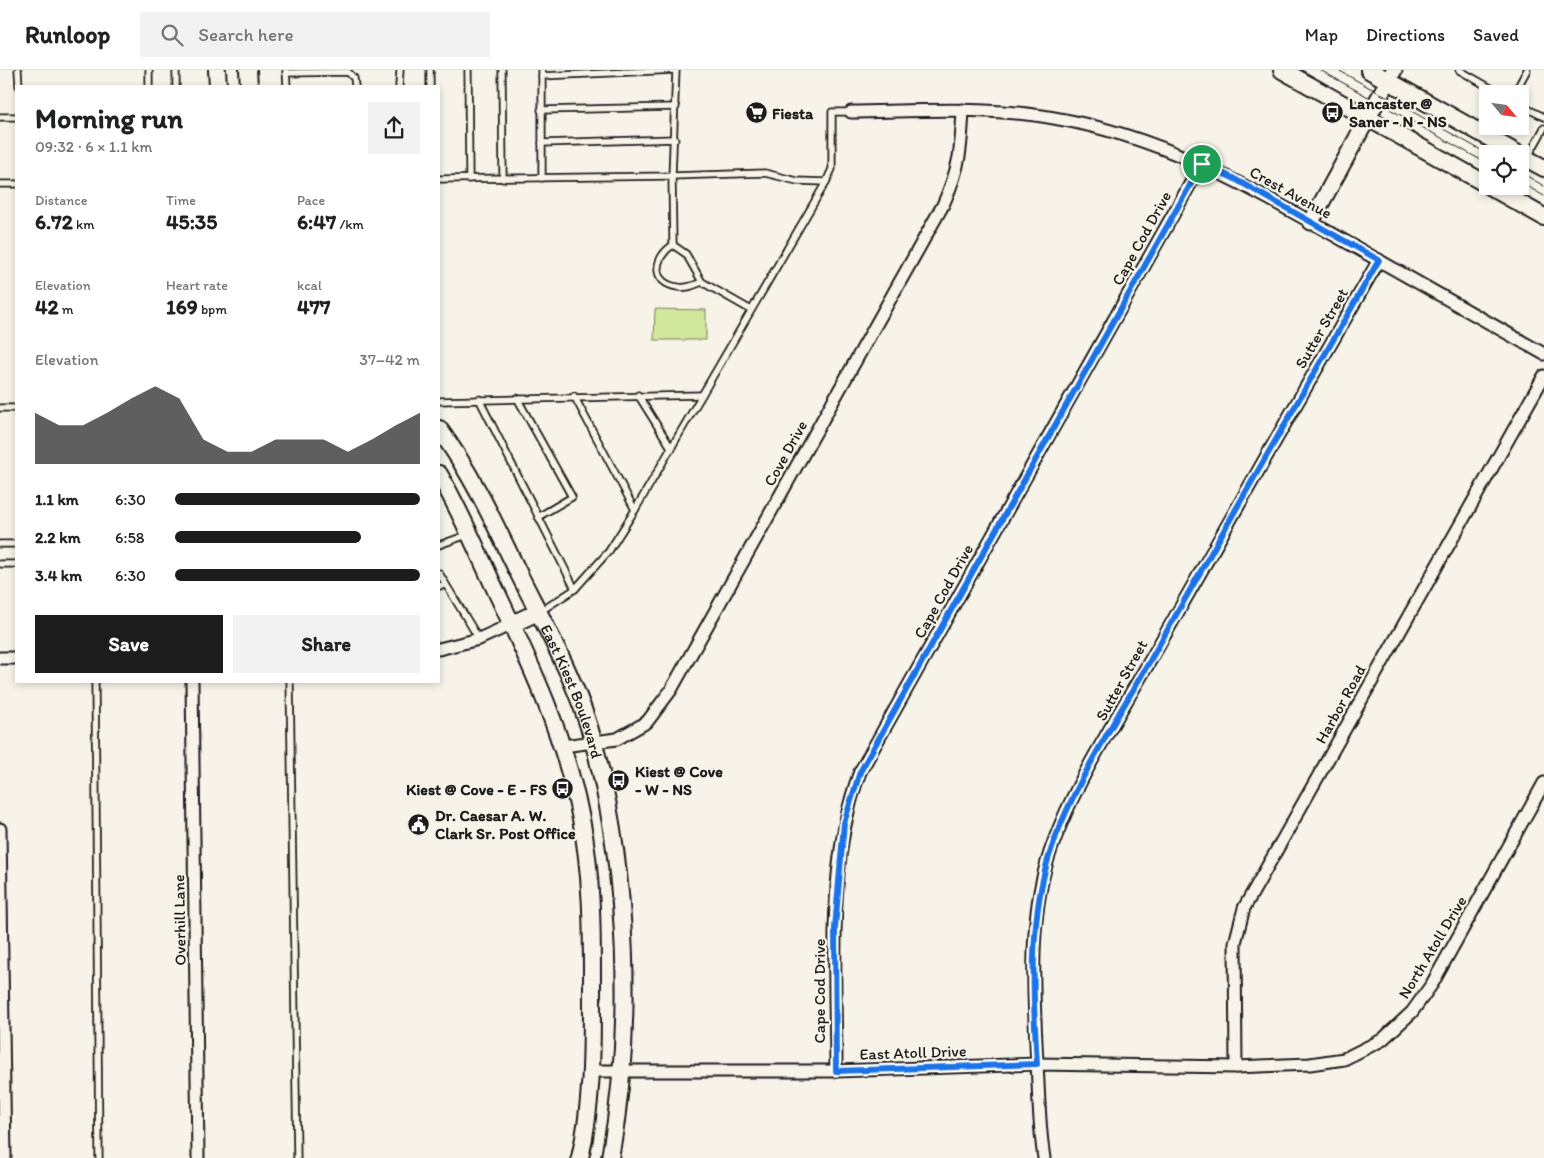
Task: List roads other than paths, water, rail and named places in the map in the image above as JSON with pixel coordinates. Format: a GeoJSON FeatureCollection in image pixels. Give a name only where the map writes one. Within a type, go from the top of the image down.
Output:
{"type":"FeatureCollection","features":[{"type":"Feature","properties":{"kind":"main road"},"geometry":{"type":"LineString","coordinates":[[217,70],[218,85]]}},
{"type":"Feature","properties":{"kind":"main road"},"geometry":{"type":"LineString","coordinates":[[248,70],[249,85]]}},
{"type":"Feature","properties":{"kind":"main road"},"geometry":{"type":"LineString","coordinates":[[1282,70],[1479,181]]}},
{"type":"Feature","properties":{"kind":"main road"},"geometry":{"type":"LineString","coordinates":[[1369,70],[1391,76],[1504,145]]}},
{"type":"Feature","properties":{"kind":"main road"},"geometry":{"type":"LineString","coordinates":[[1529,160],[1544,168]]}},
{"type":"Feature","properties":{"kind":"main road"},"geometry":{"type":"LineString","coordinates":[[1504,195],[1544,217]]}},
{"type":"Feature","properties":{"kind":"main road","name":"East Kiest Boulevard"},"geometry":{"type":"LineString","coordinates":[[440,431],[482,498],[564,666],[594,743],[619,870],[623,935],[622,1071],[610,1158]]}},
{"type":"Feature","properties":{"kind":"main road","name":"East Kiest Boulevard"},"geometry":{"type":"LineString","coordinates":[[440,476],[458,508],[540,684],[563,746],[581,820],[590,879],[592,1071],[586,1130],[580,1158]]}},
{"type":"Feature","properties":{"kind":"main road"},"geometry":{"type":"LineString","coordinates":[[512,624],[538,612]]}},
{"type":"Feature","properties":{"kind":"street"},"geometry":{"type":"LineString","coordinates":[[1311,222],[1391,76]]}},
{"type":"Feature","properties":{"kind":"street","name":"Crest Avenue"},"geometry":{"type":"LineString","coordinates":[[851,112],[963,110],[1011,112],[1091,125],[1134,137],[1202,164],[1311,222],[1544,354]]}},
{"type":"Feature","properties":{"kind":"street","name":"Cove Drive"},"geometry":{"type":"LineString","coordinates":[[563,746],[617,739],[647,722],[671,690],[943,205],[956,175],[962,149],[963,110]]}},
{"type":"Feature","properties":{"kind":"street","name":"Cape Cod Drive"},"geometry":{"type":"LineString","coordinates":[[836,1071],[835,928],[844,823],[860,772],[1202,164]]}},
{"type":"Feature","properties":{"kind":"street","name":"Sutter Street"},"geometry":{"type":"LineString","coordinates":[[1044,1158],[1040,1132],[1033,997],[1038,916],[1047,864],[1061,823],[1084,778],[1201,570],[1379,260]]}},
{"type":"Feature","properties":{"kind":"street","name":"Harbor Road"},"geometry":{"type":"LineString","coordinates":[[1236,1067],[1236,942],[1244,908],[1544,376]]}},
{"type":"Feature","properties":{"kind":"street"},"geometry":{"type":"LineString","coordinates":[[440,649],[479,639],[512,624]]}},
{"type":"Feature","properties":{"kind":"street"},"geometry":{"type":"LineString","coordinates":[[0,658],[15,658]]}},
{"type":"Feature","properties":{"kind":"street","name":"Overhill Lane"},"geometry":{"type":"LineString","coordinates":[[192,683],[198,1158]]}},
{"type":"Feature","properties":{"kind":"street","name":"North Atoll Drive"},"geometry":{"type":"LineString","coordinates":[[1236,1067],[1310,1064],[1344,1059],[1382,1040],[1412,1012],[1432,984],[1544,783]]}},
{"type":"Feature","properties":{"kind":"street"},"geometry":{"type":"LineString","coordinates":[[0,828],[5,1158]]}},
{"type":"Feature","properties":{"kind":"street","name":"East Atoll Drive"},"geometry":{"type":"LineString","coordinates":[[592,1071],[836,1071],[1037,1064],[1236,1067]]}},
{"type":"Feature","properties":{"kind":"lane"},"geometry":{"type":"LineString","coordinates":[[18,70],[19,85]]}},
{"type":"Feature","properties":{"kind":"lane"},"geometry":{"type":"LineString","coordinates":[[149,70],[149,85]]}},
{"type":"Feature","properties":{"kind":"lane"},"geometry":{"type":"LineString","coordinates":[[176,70],[176,85]]}},
{"type":"Feature","properties":{"kind":"lane"},"geometry":{"type":"LineString","coordinates":[[399,85],[400,70]]}},
{"type":"Feature","properties":{"kind":"lane"},"geometry":{"type":"LineString","coordinates":[[430,70],[430,85]]}},
{"type":"Feature","properties":{"kind":"lane"},"geometry":{"type":"LineString","coordinates":[[468,70],[469,179]]}},
{"type":"Feature","properties":{"kind":"lane"},"geometry":{"type":"LineString","coordinates":[[502,70],[503,179]]}},
{"type":"Feature","properties":{"kind":"lane"},"geometry":{"type":"LineString","coordinates":[[542,178],[542,73],[676,70],[675,139],[672,176],[673,245]]}},
{"type":"Feature","properties":{"kind":"lane"},"geometry":{"type":"LineString","coordinates":[[1459,70],[1485,85]]}},
{"type":"Feature","properties":{"kind":"lane"},"geometry":{"type":"LineString","coordinates":[[1519,85],[1527,70]]}},
{"type":"Feature","properties":{"kind":"lane"},"geometry":{"type":"LineString","coordinates":[[287,85],[286,72],[350,71],[355,85]]}},
{"type":"Feature","properties":{"kind":"lane"},"geometry":{"type":"LineString","coordinates":[[542,110],[676,106]]}},
{"type":"Feature","properties":{"kind":"lane"},"geometry":{"type":"LineString","coordinates":[[1529,110],[1544,117]]}},
{"type":"Feature","properties":{"kind":"lane"},"geometry":{"type":"LineString","coordinates":[[538,612],[575,589],[609,551],[635,510],[826,182],[832,169],[832,112],[851,112]]}},
{"type":"Feature","properties":{"kind":"lane"},"geometry":{"type":"LineString","coordinates":[[0,117],[15,117]]}},
{"type":"Feature","properties":{"kind":"lane"},"geometry":{"type":"LineString","coordinates":[[1529,147],[1544,128]]}},
{"type":"Feature","properties":{"kind":"lane"},"geometry":{"type":"LineString","coordinates":[[542,143],[675,139]]}},
{"type":"Feature","properties":{"kind":"lane"},"geometry":{"type":"LineString","coordinates":[[440,179],[765,173],[797,181],[826,182]]}},
{"type":"Feature","properties":{"kind":"lane"},"geometry":{"type":"LineString","coordinates":[[0,184],[15,184]]}},
{"type":"Feature","properties":{"kind":"lane"},"geometry":{"type":"LineString","coordinates":[[673,245],[686,254],[702,282],[751,310]]}},
{"type":"Feature","properties":{"kind":"lane"},"geometry":{"type":"LineString","coordinates":[[673,245],[663,251],[658,264],[658,274],[663,281],[677,287],[702,282]]}},
{"type":"Feature","properties":{"kind":"lane"},"geometry":{"type":"LineString","coordinates":[[638,395],[672,449]]}},
{"type":"Feature","properties":{"kind":"lane"},"geometry":{"type":"LineString","coordinates":[[440,401],[574,396],[702,395]]}},
{"type":"Feature","properties":{"kind":"lane"},"geometry":{"type":"LineString","coordinates":[[574,396],[635,510]]}},
{"type":"Feature","properties":{"kind":"lane"},"geometry":{"type":"LineString","coordinates":[[517,398],[572,497],[538,517]]}},
{"type":"Feature","properties":{"kind":"lane"},"geometry":{"type":"LineString","coordinates":[[479,399],[575,589]]}},
{"type":"Feature","properties":{"kind":"lane"},"geometry":{"type":"LineString","coordinates":[[0,408],[15,408]]}},
{"type":"Feature","properties":{"kind":"lane"},"geometry":{"type":"LineString","coordinates":[[440,546],[469,534]]}},
{"type":"Feature","properties":{"kind":"lane"},"geometry":{"type":"LineString","coordinates":[[0,544],[15,544]]}},
{"type":"Feature","properties":{"kind":"lane"},"geometry":{"type":"LineString","coordinates":[[0,564],[15,564]]}},
{"type":"Feature","properties":{"kind":"lane"},"geometry":{"type":"LineString","coordinates":[[440,575],[479,639]]}},
{"type":"Feature","properties":{"kind":"lane"},"geometry":{"type":"LineString","coordinates":[[440,586],[446,585]]}},
{"type":"Feature","properties":{"kind":"lane"},"geometry":{"type":"LineString","coordinates":[[95,683],[99,1158]]}},
{"type":"Feature","properties":{"kind":"lane"},"geometry":{"type":"LineString","coordinates":[[290,683],[298,1158]]}},
{"type":"Feature","properties":{"kind":"tram line"},"geometry":{"type":"LineString","coordinates":[[1320,70],[1479,159]]}},
{"type":"Feature","properties":{"kind":"tram line"},"geometry":{"type":"LineString","coordinates":[[1338,70],[1479,149]]}},
{"type":"Feature","properties":{"kind":"tram line"},"geometry":{"type":"LineString","coordinates":[[1529,177],[1544,186]]}},
{"type":"Feature","properties":{"kind":"tram line"},"geometry":{"type":"LineString","coordinates":[[1529,187],[1544,196]]}},
{"type":"Feature","properties":{"kind":"place","name":"Lancaster @ Saner - N - NS"},"geometry":{"type":"Point","coordinates":[1333,112]}},
{"type":"Feature","properties":{"kind":"place","name":"Fiesta"},"geometry":{"type":"Point","coordinates":[756,113]}},
{"type":"Feature","properties":{"kind":"place","name":"Kiest @ Cove - W - NS"},"geometry":{"type":"Point","coordinates":[619,780]}},
{"type":"Feature","properties":{"kind":"place","name":"Kiest @ Cove - E - FS"},"geometry":{"type":"Point","coordinates":[563,789]}},
{"type":"Feature","properties":{"kind":"place","name":"Dr. Caesar A. W. Clark Sr. Post Office"},"geometry":{"type":"Point","coordinates":[419,824]}}]}
